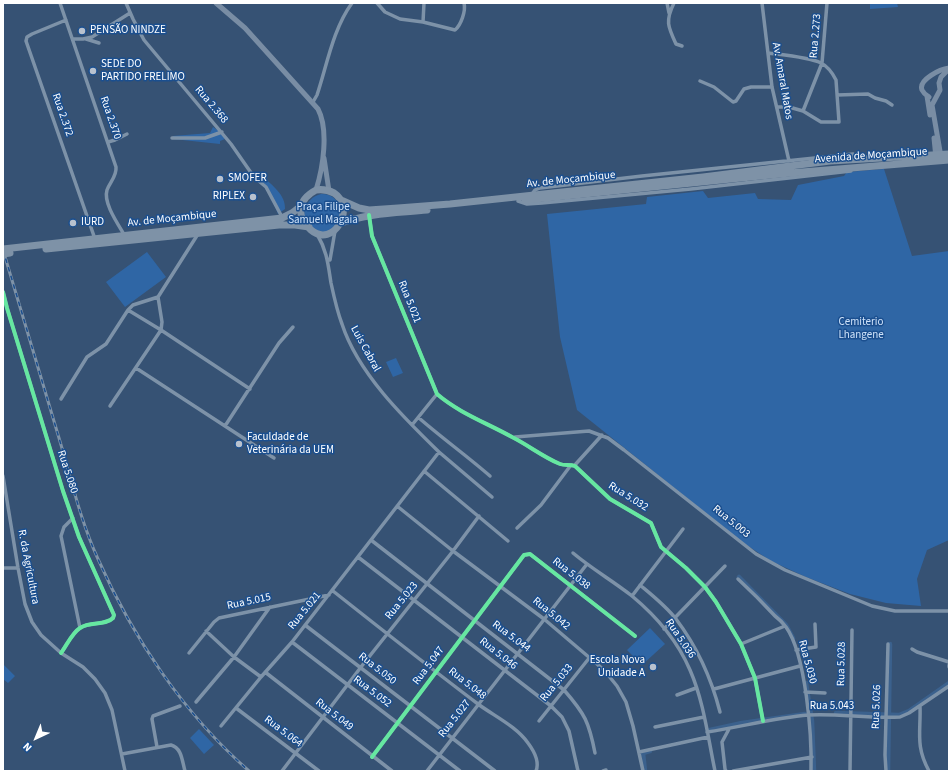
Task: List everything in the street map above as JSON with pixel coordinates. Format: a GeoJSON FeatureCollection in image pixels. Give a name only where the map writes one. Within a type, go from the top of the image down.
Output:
{"type":"FeatureCollection","features":[{"type":"Feature","properties":{"kind":"highway"},"geometry":{"type":"LineString","coordinates":[[940,159],[949,154]]}},
{"type":"Feature","properties":{"kind":"highway","name":"Avenida de Moçambique"},"geometry":{"type":"LineString","coordinates":[[830,161],[940,159]]}},
{"type":"Feature","properties":{"kind":"highway","name":"Avenida de Moçambique"},"geometry":{"type":"LineString","coordinates":[[803,172],[940,159]]}},
{"type":"Feature","properties":{"kind":"highway","name":"Av. de Moçambique"},"geometry":{"type":"LineString","coordinates":[[341,200],[359,208],[369,210],[450,204],[703,178],[830,161]]}},
{"type":"Feature","properties":{"kind":"highway","name":"Av. de Moçambique"},"geometry":{"type":"LineString","coordinates":[[340,223],[353,218],[369,215],[803,172]]}},
{"type":"Feature","properties":{"kind":"highway","name":"Av. de Moçambique"},"geometry":{"type":"LineString","coordinates":[[7,251],[42,245],[282,218],[301,206],[304,199],[316,190]]}},
{"type":"Feature","properties":{"kind":"highway"},"geometry":{"type":"LineString","coordinates":[[301,206],[304,223],[316,233],[326,235],[335,231],[344,212],[341,200],[336,194],[329,191],[316,190]]}},
{"type":"Feature","properties":{"kind":"highway"},"geometry":{"type":"LineString","coordinates":[[7,251],[279,225],[308,227]]}},
{"type":"Feature","properties":{"kind":"street","name":"Rua 2.370"},"geometry":{"type":"LineString","coordinates":[[60,3],[74,39],[117,171],[107,189],[107,203],[125,236]]}},
{"type":"Feature","properties":{"kind":"street","name":"Rua 2.368"},"geometry":{"type":"LineString","coordinates":[[126,3],[144,40],[222,132],[254,177],[266,187],[282,218]]}},
{"type":"Feature","properties":{"kind":"street"},"geometry":{"type":"LineString","coordinates":[[216,3],[245,28],[313,102],[322,116],[324,125],[323,153],[316,190]]}},
{"type":"Feature","properties":{"kind":"street"},"geometry":{"type":"LineString","coordinates":[[313,102],[317,95],[335,38],[352,3]]}},
{"type":"Feature","properties":{"kind":"street"},"geometry":{"type":"LineString","coordinates":[[377,3],[390,16],[456,30],[465,8],[464,3]]}},
{"type":"Feature","properties":{"kind":"street"},"geometry":{"type":"LineString","coordinates":[[423,22],[424,3]]}},
{"type":"Feature","properties":{"kind":"street"},"geometry":{"type":"LineString","coordinates":[[667,3],[669,13],[668,27],[676,44],[682,46]]}},
{"type":"Feature","properties":{"kind":"street"},"geometry":{"type":"LineString","coordinates":[[669,13],[674,3]]}},
{"type":"Feature","properties":{"kind":"street","name":"Av. Amaral Matos"},"geometry":{"type":"LineString","coordinates":[[762,3],[772,87],[789,161]]}},
{"type":"Feature","properties":{"kind":"street","name":"Rua 2.273"},"geometry":{"type":"LineString","coordinates":[[804,111],[822,64],[827,3]]}},
{"type":"Feature","properties":{"kind":"street"},"geometry":{"type":"LineString","coordinates":[[83,39],[96,35],[130,13]]}},
{"type":"Feature","properties":{"kind":"street","name":"Rua 2.372"},"geometry":{"type":"LineString","coordinates":[[66,20],[32,34],[27,37],[26,41],[95,239]]}},
{"type":"Feature","properties":{"kind":"street"},"geometry":{"type":"LineString","coordinates":[[74,39],[83,39],[99,43]]}},
{"type":"Feature","properties":{"kind":"street"},"geometry":{"type":"LineString","coordinates":[[768,53],[791,56],[822,64],[834,75],[836,80],[839,122],[821,122],[804,111],[777,107]]}},
{"type":"Feature","properties":{"kind":"street"},"geometry":{"type":"LineString","coordinates":[[940,159],[927,96],[921,88],[922,83],[929,77],[945,68],[949,69]]}},
{"type":"Feature","properties":{"kind":"street"},"geometry":{"type":"LineString","coordinates":[[940,159],[932,105],[940,90],[939,83],[941,77],[949,69]]}},
{"type":"Feature","properties":{"kind":"street"},"geometry":{"type":"LineString","coordinates":[[929,77],[935,78],[939,83]]}},
{"type":"Feature","properties":{"kind":"street"},"geometry":{"type":"LineString","coordinates":[[700,81],[714,87],[733,102],[736,101],[744,89],[751,87],[772,87]]}},
{"type":"Feature","properties":{"kind":"street"},"geometry":{"type":"LineString","coordinates":[[837,96],[868,94],[892,105]]}},
{"type":"Feature","properties":{"kind":"street"},"geometry":{"type":"LineString","coordinates":[[927,96],[931,97],[938,94]]}},
{"type":"Feature","properties":{"kind":"street"},"geometry":{"type":"LineString","coordinates":[[172,138],[205,138],[222,132]]}},
{"type":"Feature","properties":{"kind":"street"},"geometry":{"type":"LineString","coordinates":[[108,142],[116,140],[127,134]]}},
{"type":"Feature","properties":{"kind":"street"},"geometry":{"type":"LineString","coordinates":[[323,153],[329,191]]}},
{"type":"Feature","properties":{"kind":"street"},"geometry":{"type":"LineString","coordinates":[[531,195],[535,190],[544,187],[853,154],[855,160]]}},
{"type":"Feature","properties":{"kind":"street"},"geometry":{"type":"LineString","coordinates":[[518,201],[529,205],[691,189],[842,173],[857,170],[862,167]]}},
{"type":"Feature","properties":{"kind":"street","name":"Rua 5.021"},"geometry":{"type":"LineString","coordinates":[[369,215],[372,236],[437,394]]}},
{"type":"Feature","properties":{"kind":"street","name":"Luis Cabral"},"geometry":{"type":"LineString","coordinates":[[330,267],[330,250],[335,231]]}},
{"type":"Feature","properties":{"kind":"street"},"geometry":{"type":"LineString","coordinates":[[60,399],[88,357],[106,344],[128,310],[133,305],[158,296],[199,233]]}},
{"type":"Feature","properties":{"kind":"street","name":"Luis Cabral"},"geometry":{"type":"LineString","coordinates":[[316,233],[326,250],[330,267],[334,300],[347,338],[368,374],[412,425]]}},
{"type":"Feature","properties":{"kind":"street","name":"Rua 5.080"},"geometry":{"type":"LineString","coordinates":[[3,292],[72,518],[114,615],[109,621],[86,625],[80,628]]}},
{"type":"Feature","properties":{"kind":"street"},"geometry":{"type":"LineString","coordinates":[[110,406],[161,330],[162,322],[158,296]]}},
{"type":"Feature","properties":{"kind":"street"},"geometry":{"type":"LineString","coordinates":[[128,310],[250,389]]}},
{"type":"Feature","properties":{"kind":"street"},"geometry":{"type":"LineString","coordinates":[[225,426],[280,343],[293,327]]}},
{"type":"Feature","properties":{"kind":"street"},"geometry":{"type":"LineString","coordinates":[[136,368],[274,458]]}},
{"type":"Feature","properties":{"kind":"street"},"geometry":{"type":"LineString","coordinates":[[437,394],[412,425],[439,452],[492,497]]}},
{"type":"Feature","properties":{"kind":"street","name":"Rua 5.032"},"geometry":{"type":"LineString","coordinates":[[437,394],[455,408],[514,437],[555,461],[563,465],[572,465],[610,499],[651,523],[661,547],[686,568],[705,587],[726,617],[741,644],[755,678],[763,721]]}},
{"type":"Feature","properties":{"kind":"street"},"geometry":{"type":"LineString","coordinates":[[418,418],[490,476]]}},
{"type":"Feature","properties":{"kind":"street","name":"Rua 5.003"},"geometry":{"type":"LineString","coordinates":[[514,437],[585,431],[602,435],[624,450],[756,554],[785,570],[872,606],[895,611],[949,611]]}},
{"type":"Feature","properties":{"kind":"street"},"geometry":{"type":"LineString","coordinates":[[517,528],[541,505],[572,465],[602,435]]}},
{"type":"Feature","properties":{"kind":"street","name":"Rua 5.021"},"geometry":{"type":"LineString","coordinates":[[220,726],[292,642],[333,591],[370,540],[439,452]]}},
{"type":"Feature","properties":{"kind":"street"},"geometry":{"type":"LineString","coordinates":[[424,471],[508,541]]}},
{"type":"Feature","properties":{"kind":"street","name":"R. da Agricultura"},"geometry":{"type":"LineString","coordinates":[[3,476],[25,604],[32,622],[41,635],[61,653],[83,666],[105,693],[112,710],[125,771]]}},
{"type":"Feature","properties":{"kind":"street","name":"Rua 5.042"},"geometry":{"type":"LineString","coordinates":[[397,506],[453,551],[544,619],[604,670],[617,686],[626,702],[643,771]]}},
{"type":"Feature","properties":{"kind":"street"},"geometry":{"type":"LineString","coordinates":[[3,508],[9,508]]}},
{"type":"Feature","properties":{"kind":"street","name":"Rua 5.023"},"geometry":{"type":"LineString","coordinates":[[282,771],[361,667],[453,551],[478,516]]}},
{"type":"Feature","properties":{"kind":"street"},"geometry":{"type":"LineString","coordinates":[[61,653],[80,628],[61,536],[64,527],[72,518]]}},
{"type":"Feature","properties":{"kind":"street"},"geometry":{"type":"LineString","coordinates":[[632,596],[683,529]]}},
{"type":"Feature","properties":{"kind":"street","name":"Rua 5.044"},"geometry":{"type":"LineString","coordinates":[[370,540],[564,690],[578,706],[586,720],[595,753]]}},
{"type":"Feature","properties":{"kind":"street","name":"Rua 5.036"},"geometry":{"type":"LineString","coordinates":[[573,553],[632,596],[664,629],[681,653],[690,670],[696,688],[704,717],[715,771]]}},
{"type":"Feature","properties":{"kind":"street","name":"Rua 5.038"},"geometry":{"type":"LineString","coordinates":[[501,586],[524,555],[528,554],[634,636]]}},
{"type":"Feature","properties":{"kind":"street","name":"Rua 5.046"},"geometry":{"type":"LineString","coordinates":[[358,557],[551,706],[562,717],[569,730],[578,771]]}},
{"type":"Feature","properties":{"kind":"street","name":"Rua 5.027"},"geometry":{"type":"LineString","coordinates":[[427,771],[587,564]]}},
{"type":"Feature","properties":{"kind":"street"},"geometry":{"type":"LineString","coordinates":[[664,629],[725,566]]}},
{"type":"Feature","properties":{"kind":"street"},"geometry":{"type":"LineString","coordinates":[[3,568],[18,568]]}},
{"type":"Feature","properties":{"kind":"street","name":"Rua 5.030"},"geometry":{"type":"LineString","coordinates":[[738,579],[785,626],[796,650],[809,715],[812,757],[811,771]]}},
{"type":"Feature","properties":{"kind":"street"},"geometry":{"type":"LineString","coordinates":[[640,585],[675,618],[690,639],[704,662],[714,689],[720,712]]}},
{"type":"Feature","properties":{"kind":"street","name":"Rua 5.047"},"geometry":{"type":"LineString","coordinates":[[372,756],[501,586]]}},
{"type":"Feature","properties":{"kind":"street","name":"Rua 5.048"},"geometry":{"type":"LineString","coordinates":[[333,591],[478,704],[517,732],[528,742],[535,754],[538,763],[536,771]]}},
{"type":"Feature","properties":{"kind":"street","name":"Rua 5.015"},"geometry":{"type":"LineString","coordinates":[[189,653],[206,631],[220,618],[270,606],[329,595]]}},
{"type":"Feature","properties":{"kind":"street"},"geometry":{"type":"LineString","coordinates":[[196,702],[234,657],[270,606]]}},
{"type":"Feature","properties":{"kind":"street"},"geometry":{"type":"LineString","coordinates":[[796,650],[816,647],[815,624]]}},
{"type":"Feature","properties":{"kind":"street","name":"Rua 5.050"},"geometry":{"type":"LineString","coordinates":[[305,625],[495,771]]}},
{"type":"Feature","properties":{"kind":"street"},"geometry":{"type":"LineString","coordinates":[[741,644],[785,626]]}},
{"type":"Feature","properties":{"kind":"street","name":"Rua 5.028"},"geometry":{"type":"LineString","coordinates":[[850,771],[852,630]]}},
{"type":"Feature","properties":{"kind":"street"},"geometry":{"type":"LineString","coordinates":[[206,631],[234,657],[261,677]]}},
{"type":"Feature","properties":{"kind":"street","name":"Rua 5.052"},"geometry":{"type":"LineString","coordinates":[[292,642],[460,771]]}},
{"type":"Feature","properties":{"kind":"street","name":"Rua 5.026"},"geometry":{"type":"LineString","coordinates":[[886,771],[888,644]]}},
{"type":"Feature","properties":{"kind":"street"},"geometry":{"type":"LineString","coordinates":[[912,649],[949,662]]}},
{"type":"Feature","properties":{"kind":"street","name":"Rua 5.033"},"geometry":{"type":"LineString","coordinates":[[539,721],[590,657]]}},
{"type":"Feature","properties":{"kind":"street"},"geometry":{"type":"LineString","coordinates":[[714,689],[800,666]]}},
{"type":"Feature","properties":{"kind":"street","name":"Rua 5.049"},"geometry":{"type":"LineString","coordinates":[[265,672],[392,771]]}},
{"type":"Feature","properties":{"kind":"street","name":"Rua 5.043"},"geometry":{"type":"LineString","coordinates":[[707,732],[729,729],[763,721],[809,715],[900,717],[909,713],[949,686]]}},
{"type":"Feature","properties":{"kind":"street"},"geometry":{"type":"LineString","coordinates":[[677,695],[696,688]]}},
{"type":"Feature","properties":{"kind":"street"},"geometry":{"type":"LineString","coordinates":[[805,692],[825,693]]}},
{"type":"Feature","properties":{"kind":"street"},"geometry":{"type":"LineString","coordinates":[[157,746],[152,719],[153,716],[180,706]]}},
{"type":"Feature","properties":{"kind":"street"},"geometry":{"type":"LineString","coordinates":[[920,706],[921,724],[919,746],[922,757],[929,771]]}},
{"type":"Feature","properties":{"kind":"street","name":"Rua 5.064"},"geometry":{"type":"LineString","coordinates":[[236,708],[319,771]]}},
{"type":"Feature","properties":{"kind":"street"},"geometry":{"type":"LineString","coordinates":[[655,728],[704,717]]}},
{"type":"Feature","properties":{"kind":"street"},"geometry":{"type":"LineString","coordinates":[[726,771],[722,751],[722,742],[729,729]]}},
{"type":"Feature","properties":{"kind":"street"},"geometry":{"type":"LineString","coordinates":[[639,752],[708,737]]}},
{"type":"Feature","properties":{"kind":"street"},"geometry":{"type":"LineString","coordinates":[[122,754],[157,746],[176,746],[179,750],[184,771]]}},
{"type":"Feature","properties":{"kind":"street"},"geometry":{"type":"LineString","coordinates":[[734,771],[812,757]]}},
{"type":"Feature","properties":{"kind":"green space"},"geometry":{"type":"Polygon","coordinates":[[[870,3],[897,3],[898,7],[870,9],[870,3]]]}},
{"type":"Feature","properties":{"kind":"green space"},"geometry":{"type":"Polygon","coordinates":[[[213,127],[219,131],[225,139],[220,141],[220,144],[173,139],[173,136],[210,133],[213,127]]]}},
{"type":"Feature","properties":{"kind":"green space","name":"Cemiterio Lhangene"},"geometry":{"type":"Polygon","coordinates":[[[884,169],[912,256],[949,251],[949,540],[927,550],[917,579],[921,606],[886,603],[850,594],[806,577],[771,561],[742,542],[577,410],[560,337],[547,214],[646,204],[647,197],[703,191],[708,198],[755,193],[758,199],[791,200],[798,185],[844,176],[847,172],[884,169]]]}},
{"type":"Feature","properties":{"kind":"green space"},"geometry":{"type":"Polygon","coordinates":[[[262,176],[278,191],[283,199],[285,209],[278,214],[267,186],[257,177],[262,176]]]}},
{"type":"Feature","properties":{"kind":"green space","name":"Praça Filipe Samuel Magaia"},"geometry":{"type":"Polygon","coordinates":[[[321,194],[332,197],[344,211],[331,233],[310,231],[305,220],[304,215],[307,204],[315,196],[321,194]]]}},
{"type":"Feature","properties":{"kind":"green space"},"geometry":{"type":"Polygon","coordinates":[[[147,252],[166,277],[125,307],[106,282],[147,252]]]}},
{"type":"Feature","properties":{"kind":"green space"},"geometry":{"type":"Polygon","coordinates":[[[396,358],[403,373],[393,377],[386,362],[396,358]]]}},
{"type":"Feature","properties":{"kind":"green space"},"geometry":{"type":"Polygon","coordinates":[[[650,628],[665,644],[642,665],[627,650],[650,628]]]}},
{"type":"Feature","properties":{"kind":"green space"},"geometry":{"type":"Polygon","coordinates":[[[3,664],[15,676],[8,683],[3,679],[3,664]]]}},
{"type":"Feature","properties":{"kind":"green space"},"geometry":{"type":"Polygon","coordinates":[[[199,729],[214,745],[204,754],[190,738],[199,729]]]}},
{"type":"Feature","properties":{"kind":"waterway"},"geometry":{"type":"LineString","coordinates":[[739,577],[786,625],[793,638]]}},
{"type":"Feature","properties":{"kind":"waterway"},"geometry":{"type":"LineString","coordinates":[[888,771],[890,644]]}},
{"type":"Feature","properties":{"kind":"waterway"},"geometry":{"type":"LineString","coordinates":[[806,683],[812,721],[814,771]]}},
{"type":"Feature","properties":{"kind":"waterway"},"geometry":{"type":"LineString","coordinates":[[836,713],[899,715],[909,711],[949,683]]}},
{"type":"Feature","properties":{"kind":"waterway"},"geometry":{"type":"LineString","coordinates":[[710,730],[742,723],[805,714]]}},
{"type":"Feature","properties":{"kind":"waterway"},"geometry":{"type":"LineString","coordinates":[[645,771],[643,753],[650,751]]}},
{"type":"Feature","properties":{"kind":"railway"},"geometry":{"type":"LineString","coordinates":[[3,250],[81,514],[98,559],[127,617],[162,673],[203,725],[225,749],[249,771]]}},
{"type":"Feature","properties":{"kind":"cycle path"},"geometry":{"type":"LineString","coordinates":[[369,215],[372,236],[437,394],[454,407],[518,440],[554,461],[562,465],[575,466],[610,499],[651,523],[661,547],[686,568],[705,587],[716,602],[741,644],[755,678],[763,721]]}},
{"type":"Feature","properties":{"kind":"cycle path"},"geometry":{"type":"LineString","coordinates":[[3,292],[63,491],[79,537],[114,615],[113,618],[106,622],[84,626],[77,630],[61,653]]}},
{"type":"Feature","properties":{"kind":"cycle path"},"geometry":{"type":"LineString","coordinates":[[372,757],[524,555],[530,554],[635,636]]}},
{"type":"Feature","properties":{"kind":"place","name":"PENSÃO NINDZE"},"geometry":{"type":"Point","coordinates":[82,31]}},
{"type":"Feature","properties":{"kind":"place","name":"SEDE DO PARTIDO FRELIMO"},"geometry":{"type":"Point","coordinates":[93,71]}},
{"type":"Feature","properties":{"kind":"place","name":"SMOFER"},"geometry":{"type":"Point","coordinates":[220,179]}},
{"type":"Feature","properties":{"kind":"place","name":"RIPLEX"},"geometry":{"type":"Point","coordinates":[253,197]}},
{"type":"Feature","properties":{"kind":"place","name":"IURD"},"geometry":{"type":"Point","coordinates":[73,223]}},
{"type":"Feature","properties":{"kind":"place","name":"Faculdade de Veterinária da UEM"},"geometry":{"type":"Point","coordinates":[239,444]}},
{"type":"Feature","properties":{"kind":"place","name":"Escola Nova Unidade A"},"geometry":{"type":"Point","coordinates":[653,667]}}]}
